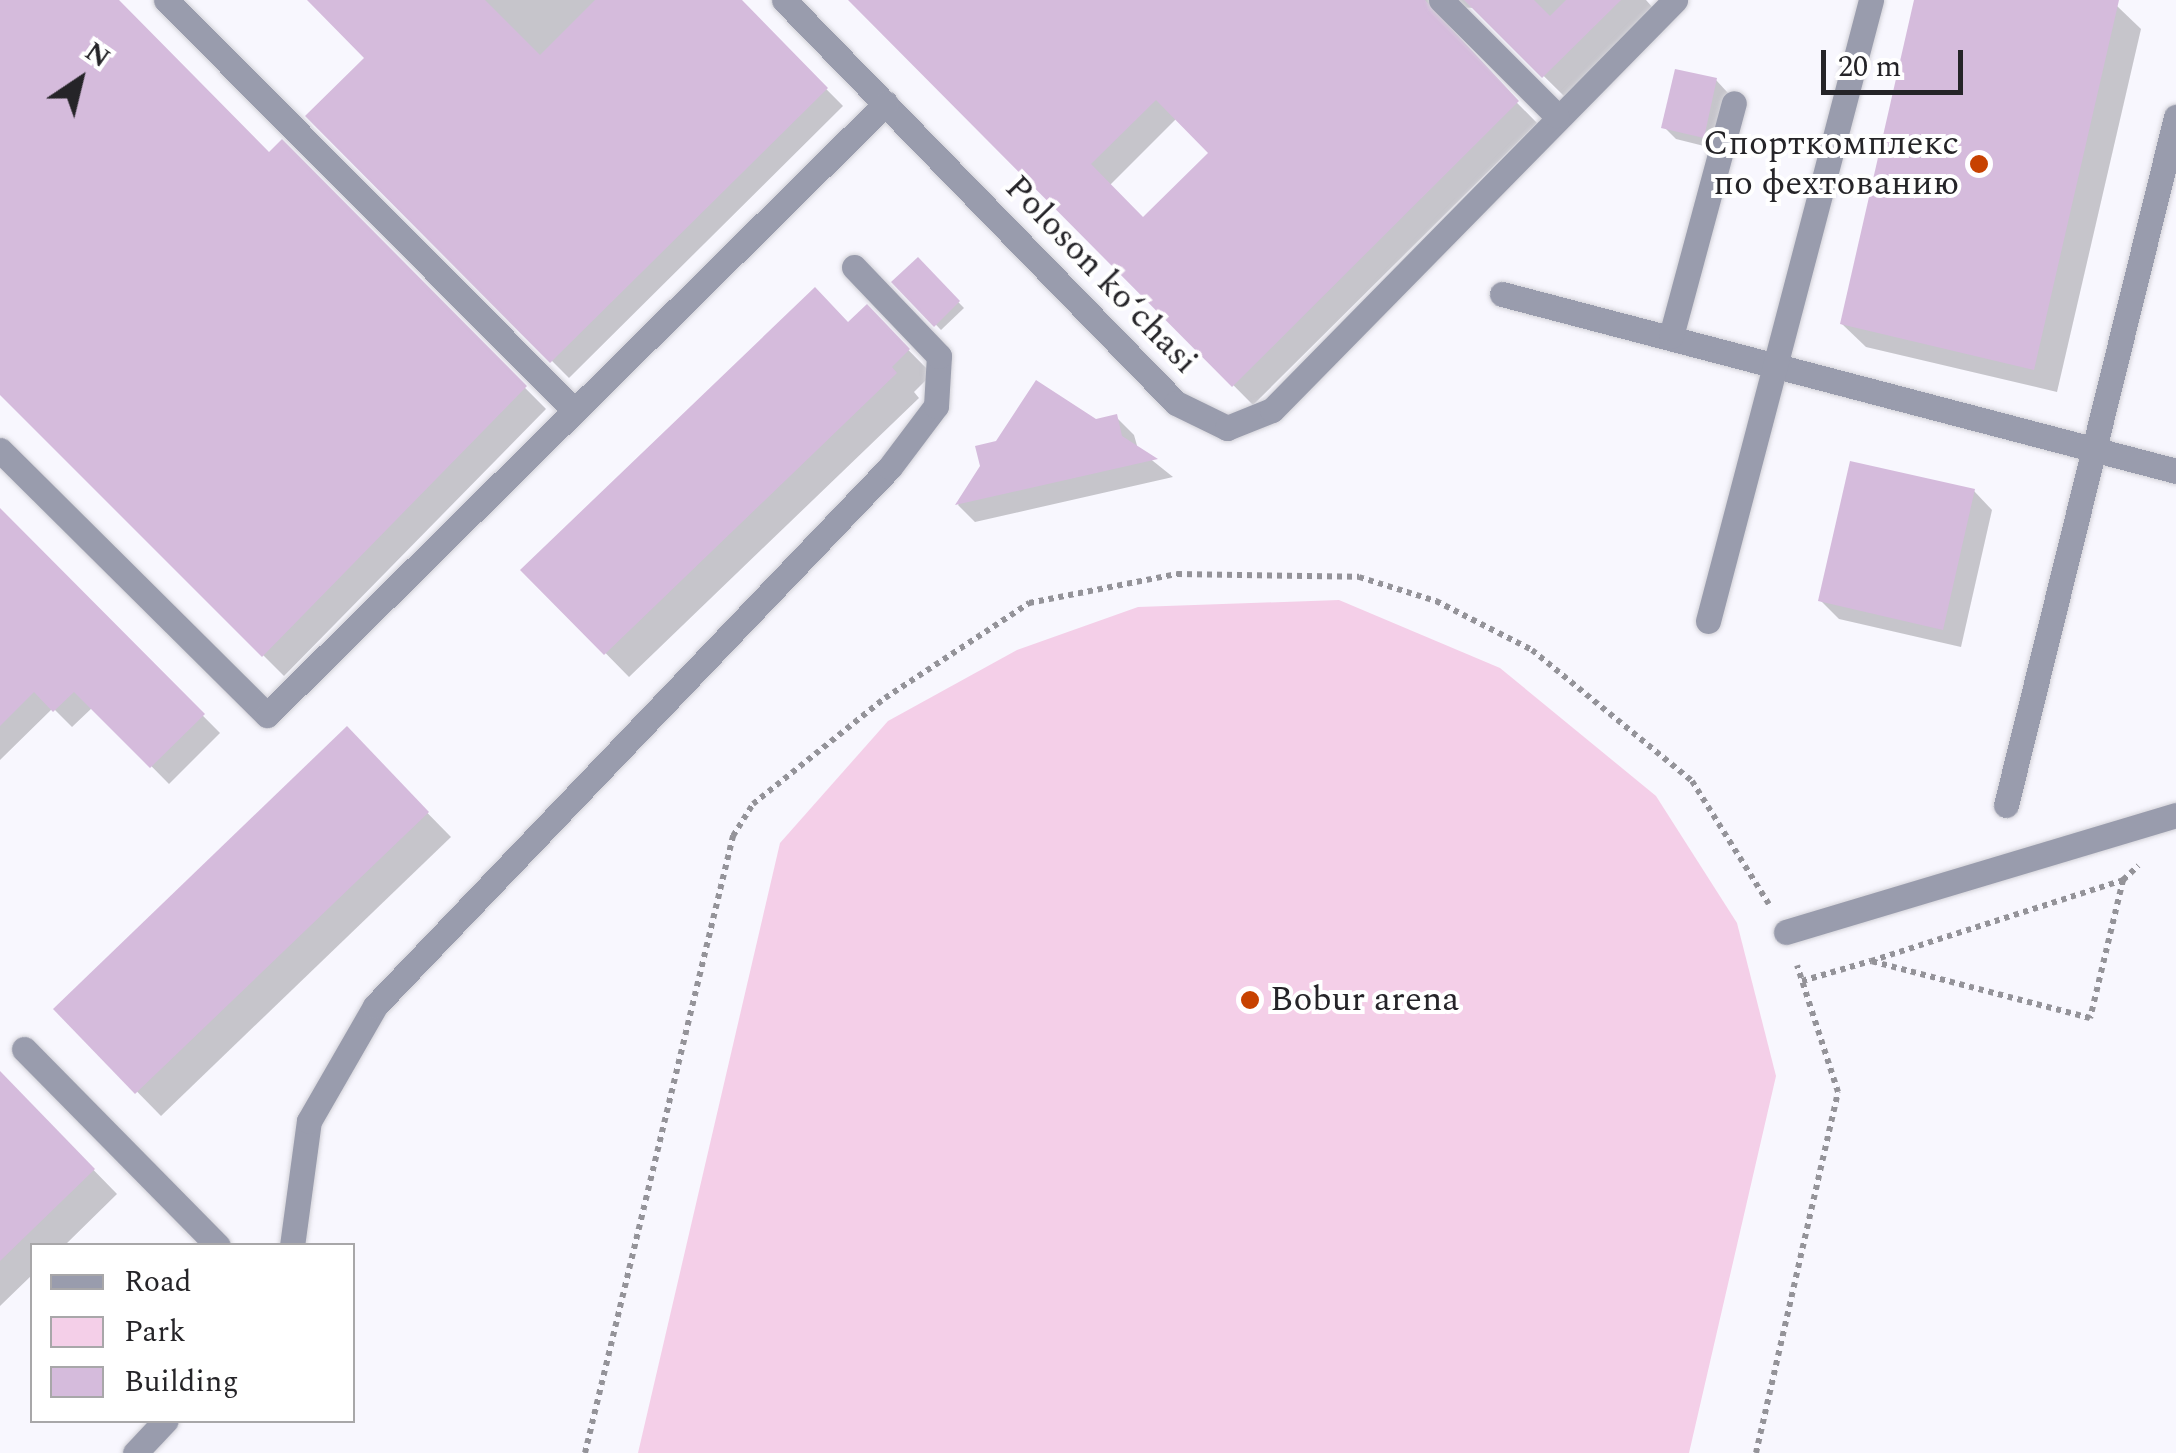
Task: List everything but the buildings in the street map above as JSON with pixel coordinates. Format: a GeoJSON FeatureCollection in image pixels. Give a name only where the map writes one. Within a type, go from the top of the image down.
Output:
{"type":"FeatureCollection","features":[{"type":"Feature","properties":{"kind":"street"},"geometry":{"type":"LineString","coordinates":[[166,0],[572,408]]}},
{"type":"Feature","properties":{"kind":"street","name":"Poloson koʻchasi"},"geometry":{"type":"LineString","coordinates":[[784,0],[1176,403],[1227,428],[1272,410],[1556,115],[1675,0]]}},
{"type":"Feature","properties":{"kind":"street"},"geometry":{"type":"LineString","coordinates":[[1441,0],[1556,115]]}},
{"type":"Feature","properties":{"kind":"street"},"geometry":{"type":"LineString","coordinates":[[1708,620],[1871,0]]}},
{"type":"Feature","properties":{"kind":"street"},"geometry":{"type":"LineString","coordinates":[[0,450],[266,715],[572,408],[886,103]]}},
{"type":"Feature","properties":{"kind":"street"},"geometry":{"type":"LineString","coordinates":[[1671,336],[1734,103]]}},
{"type":"Feature","properties":{"kind":"street"},"geometry":{"type":"LineString","coordinates":[[2006,805],[2176,117]]}},
{"type":"Feature","properties":{"kind":"street"},"geometry":{"type":"LineString","coordinates":[[292,1243],[308,1121],[375,1006],[890,468],[936,406],[939,356],[854,267]]}},
{"type":"Feature","properties":{"kind":"street"},"geometry":{"type":"LineString","coordinates":[[1502,294],[2176,470]]}},
{"type":"Feature","properties":{"kind":"street"},"geometry":{"type":"LineString","coordinates":[[1786,932],[2176,815]]}},
{"type":"Feature","properties":{"kind":"street"},"geometry":{"type":"LineString","coordinates":[[24,1049],[215,1243]]}},
{"type":"Feature","properties":{"kind":"street"},"geometry":{"type":"LineString","coordinates":[[135,1453],[163,1423]]}},
{"type":"Feature","properties":{"kind":"path"},"geometry":{"type":"LineString","coordinates":[[585,1453],[734,836],[753,804],[885,698],[1029,603],[1176,574],[1359,577],[1436,601],[1532,650],[1692,781],[1786,932],[1838,1092],[1756,1453]]}},
{"type":"Feature","properties":{"kind":"path"},"geometry":{"type":"LineString","coordinates":[[1802,981],[2124,880],[2090,1018],[1871,961]]}},
{"type":"Feature","properties":{"kind":"green space","name":"Bobur arena"},"geometry":{"type":"Polygon","coordinates":[[[1339,600],[1500,668],[1656,796],[1737,923],[1776,1076],[1689,1453],[638,1453],[780,843],[888,721],[1017,650],[1138,607],[1339,600]]]}},
{"type":"Feature","properties":{"kind":"place","name":"Спорткомплекс по фехтованию"},"geometry":{"type":"Point","coordinates":[1979,164]}},
{"type":"Feature","properties":{"kind":"place","name":"Bobur arena"},"geometry":{"type":"Point","coordinates":[1250,1000]}}]}
